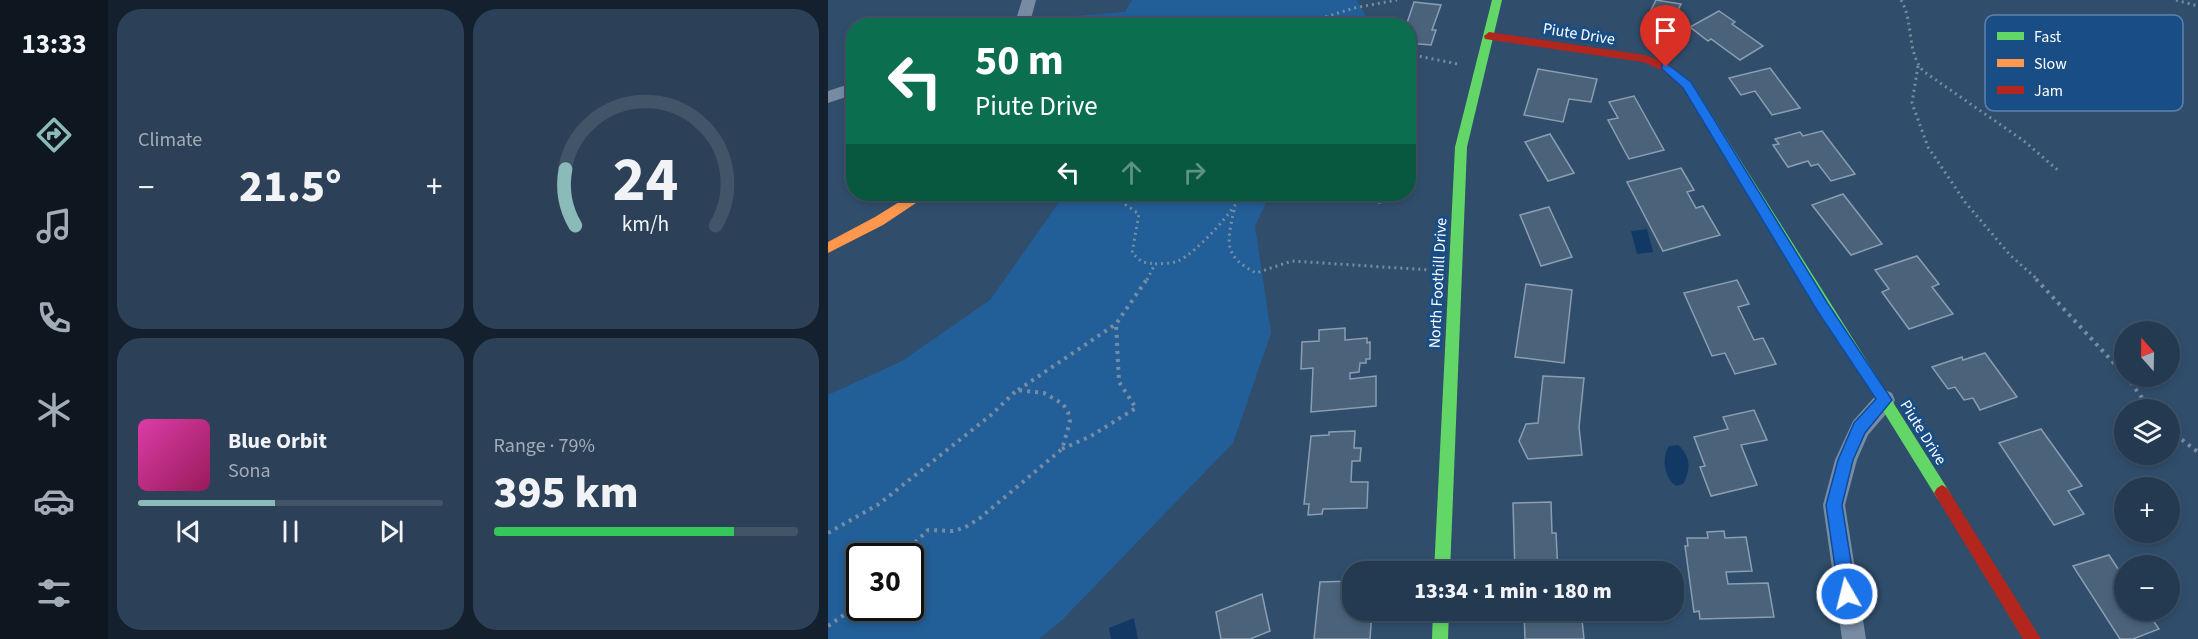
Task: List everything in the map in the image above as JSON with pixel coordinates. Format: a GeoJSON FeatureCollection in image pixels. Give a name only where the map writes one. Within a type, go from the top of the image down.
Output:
{"type":"FeatureCollection","features":[{"type":"Feature","properties":{"kind":"street"},"geometry":{"type":"LineString","coordinates":[[1023,18],[1029,0]]}},
{"type":"Feature","properties":{"kind":"street","name":"North Foothill Drive"},"geometry":{"type":"LineString","coordinates":[[1442,561],[1461,147],[1497,0]]}},
{"type":"Feature","properties":{"kind":"street","name":"Piute Drive"},"geometry":{"type":"LineString","coordinates":[[1489,36],[1645,59],[1677,74],[1687,85],[1823,308],[1885,400],[2033,639]]}},
{"type":"Feature","properties":{"kind":"street"},"geometry":{"type":"LineString","coordinates":[[828,249],[910,201]]}},
{"type":"Feature","properties":{"kind":"street"},"geometry":{"type":"LineString","coordinates":[[1854,639],[1834,505],[1846,460],[1860,428],[1885,400]]}},
{"type":"Feature","properties":{"kind":"street"},"geometry":{"type":"LineString","coordinates":[[1440,639],[1441,621]]}},
{"type":"Feature","properties":{"kind":"path"},"geometry":{"type":"LineString","coordinates":[[1322,18],[1353,8],[1397,0]]}},
{"type":"Feature","properties":{"kind":"path"},"geometry":{"type":"LineString","coordinates":[[1900,0],[1905,5],[1910,41],[1918,66],[1912,104],[1928,147],[1965,202],[2010,255],[2048,289],[2114,363]]}},
{"type":"Feature","properties":{"kind":"path"},"geometry":{"type":"LineString","coordinates":[[2176,0],[2198,6]]}},
{"type":"Feature","properties":{"kind":"path"},"geometry":{"type":"LineString","coordinates":[[1416,56],[1479,68]]}},
{"type":"Feature","properties":{"kind":"path"},"geometry":{"type":"LineString","coordinates":[[1918,66],[2039,152],[2060,172]]}},
{"type":"Feature","properties":{"kind":"path"},"geometry":{"type":"LineString","coordinates":[[1126,201],[1126,205],[1140,214],[1130,249],[1133,256],[1141,262],[1155,264],[1176,261],[1187,256],[1234,209]]}},
{"type":"Feature","properties":{"kind":"path"},"geometry":{"type":"LineString","coordinates":[[1238,201],[1234,209],[1229,234],[1229,253],[1237,264],[1256,273],[1292,261],[1454,272]]}},
{"type":"Feature","properties":{"kind":"path"},"geometry":{"type":"LineString","coordinates":[[828,533],[879,504],[991,415],[1017,390],[1065,359],[1084,343],[1116,324],[1145,283],[1155,264]]}},
{"type":"Feature","properties":{"kind":"path"},"geometry":{"type":"LineString","coordinates":[[914,543],[928,530],[953,531],[964,528],[981,518],[1062,449],[1091,436],[1136,408],[1119,382],[1116,324]]}},
{"type":"Feature","properties":{"kind":"path"},"geometry":{"type":"LineString","coordinates":[[1017,390],[1039,390],[1066,407],[1071,422],[1069,435],[1062,449]]}},
{"type":"Feature","properties":{"kind":"path"},"geometry":{"type":"LineString","coordinates":[[2180,438],[2198,452]]}},
{"type":"Feature","properties":{"kind":"path"},"geometry":{"type":"LineString","coordinates":[[828,626],[846,614]]}},
{"type":"Feature","properties":{"kind":"shaded area"},"geometry":{"type":"Polygon","coordinates":[[[1132,0],[1357,0],[1367,18],[1050,18],[1125,12],[1132,0]]]}},
{"type":"Feature","properties":{"kind":"shaded area"},"geometry":{"type":"Polygon","coordinates":[[[1060,201],[1267,201],[1255,226],[1271,333],[1233,443],[1062,620],[1039,639],[828,639],[828,395],[902,361],[990,300],[1060,201]]]}},
{"type":"Feature","properties":{"kind":"shaded area"},"geometry":{"type":"Polygon","coordinates":[[[1647,229],[1653,252],[1637,254],[1631,231],[1647,229]]]}},
{"type":"Feature","properties":{"kind":"shaded area"},"geometry":{"type":"Polygon","coordinates":[[[1678,445],[1687,458],[1688,468],[1683,484],[1676,486],[1666,473],[1665,456],[1669,446],[1678,445]]]}},
{"type":"Feature","properties":{"kind":"shaded area"},"geometry":{"type":"Polygon","coordinates":[[[1134,618],[1138,639],[1111,639],[1109,628],[1134,618]]]}},
{"type":"Feature","properties":{"kind":"building"},"geometry":{"type":"Polygon","coordinates":[[[1656,0],[1681,4],[1670,26],[1646,20],[1656,0]]]}},
{"type":"Feature","properties":{"kind":"building"},"geometry":{"type":"Polygon","coordinates":[[[1414,2],[1441,5],[1432,30],[1436,30],[1431,45],[1416,44],[1416,18],[1409,18],[1414,2]]]}},
{"type":"Feature","properties":{"kind":"building"},"geometry":{"type":"Polygon","coordinates":[[[1719,11],[1735,22],[1732,24],[1763,46],[1740,60],[1690,27],[1719,11]]]}},
{"type":"Feature","properties":{"kind":"building"},"geometry":{"type":"Polygon","coordinates":[[[1770,68],[1800,108],[1772,115],[1755,91],[1741,95],[1729,78],[1770,68]]]}},
{"type":"Feature","properties":{"kind":"building"},"geometry":{"type":"Polygon","coordinates":[[[1538,69],[1597,79],[1591,102],[1569,99],[1563,122],[1524,115],[1538,69]]]}},
{"type":"Feature","properties":{"kind":"building"},"geometry":{"type":"Polygon","coordinates":[[[1634,96],[1664,150],[1629,159],[1608,120],[1618,118],[1609,102],[1634,96]]]}},
{"type":"Feature","properties":{"kind":"building"},"geometry":{"type":"Polygon","coordinates":[[[1822,131],[1855,174],[1831,181],[1818,164],[1811,166],[1808,161],[1788,167],[1773,145],[1779,144],[1775,139],[1800,132],[1803,136],[1822,131]]]}},
{"type":"Feature","properties":{"kind":"building"},"geometry":{"type":"Polygon","coordinates":[[[1550,134],[1574,173],[1548,181],[1525,142],[1550,134]]]}},
{"type":"Feature","properties":{"kind":"building"},"geometry":{"type":"Polygon","coordinates":[[[1681,168],[1694,190],[1687,192],[1696,208],[1703,206],[1720,235],[1663,251],[1627,182],[1681,168]]]}},
{"type":"Feature","properties":{"kind":"building"},"geometry":{"type":"Polygon","coordinates":[[[1843,194],[1882,244],[1851,255],[1812,205],[1843,194]]]}},
{"type":"Feature","properties":{"kind":"building"},"geometry":{"type":"Polygon","coordinates":[[[1549,207],[1572,257],[1541,266],[1520,215],[1549,207]]]}},
{"type":"Feature","properties":{"kind":"building"},"geometry":{"type":"Polygon","coordinates":[[[1917,256],[1939,284],[1932,287],[1953,314],[1909,329],[1882,292],[1889,289],[1875,270],[1917,256]]]}},
{"type":"Feature","properties":{"kind":"building"},"geometry":{"type":"Polygon","coordinates":[[[1737,280],[1749,304],[1738,307],[1754,340],[1763,338],[1776,364],[1735,374],[1725,353],[1712,356],[1684,293],[1737,280]]]}},
{"type":"Feature","properties":{"kind":"building"},"geometry":{"type":"Polygon","coordinates":[[[1526,284],[1572,290],[1564,363],[1515,357],[1526,284]]]}},
{"type":"Feature","properties":{"kind":"building"},"geometry":{"type":"Polygon","coordinates":[[[1345,328],[1345,340],[1367,338],[1367,343],[1370,342],[1370,359],[1366,359],[1366,363],[1360,363],[1359,372],[1350,373],[1350,379],[1376,376],[1376,406],[1311,412],[1313,368],[1301,369],[1302,342],[1319,341],[1319,330],[1345,328]]]}},
{"type":"Feature","properties":{"kind":"building"},"geometry":{"type":"Polygon","coordinates":[[[1985,353],[2017,397],[1980,410],[1973,398],[1964,400],[1955,387],[1948,389],[1932,367],[1962,357],[1963,360],[1985,353]]]}},
{"type":"Feature","properties":{"kind":"building"},"geometry":{"type":"Polygon","coordinates":[[[1543,376],[1584,378],[1579,427],[1582,455],[1528,459],[1519,441],[1526,424],[1538,423],[1543,376]]]}},
{"type":"Feature","properties":{"kind":"building"},"geometry":{"type":"Polygon","coordinates":[[[1754,410],[1767,440],[1741,445],[1757,485],[1711,496],[1700,467],[1705,466],[1694,437],[1728,429],[1723,417],[1754,410]]]}},
{"type":"Feature","properties":{"kind":"building"},"geometry":{"type":"Polygon","coordinates":[[[2041,429],[2082,486],[2068,491],[2084,514],[2054,525],[1999,443],[2041,429]]]}},
{"type":"Feature","properties":{"kind":"building"},"geometry":{"type":"Polygon","coordinates":[[[1355,431],[1354,448],[1361,448],[1360,461],[1352,461],[1351,482],[1368,482],[1367,508],[1323,509],[1322,514],[1308,515],[1309,504],[1304,504],[1311,436],[1329,435],[1329,432],[1355,431]]]}},
{"type":"Feature","properties":{"kind":"building"},"geometry":{"type":"Polygon","coordinates":[[[1551,502],[1552,533],[1556,533],[1557,561],[1515,561],[1513,503],[1551,502]]]}},
{"type":"Feature","properties":{"kind":"building"},"geometry":{"type":"Polygon","coordinates":[[[1724,531],[1725,538],[1746,537],[1752,571],[1726,572],[1728,584],[1768,583],[1774,617],[1700,619],[1699,611],[1694,612],[1685,546],[1688,546],[1687,538],[1708,538],[1707,532],[1724,531]]]}},
{"type":"Feature","properties":{"kind":"building"},"geometry":{"type":"Polygon","coordinates":[[[2109,555],[2114,563],[2114,621],[2154,621],[2159,629],[2133,639],[2120,639],[2073,566],[2109,555]]]}},
{"type":"Feature","properties":{"kind":"building"},"geometry":{"type":"Polygon","coordinates":[[[1342,581],[1342,621],[1371,621],[1370,639],[1314,639],[1320,582],[1342,581]]]}},
{"type":"Feature","properties":{"kind":"building"},"geometry":{"type":"Polygon","coordinates":[[[1262,594],[1270,631],[1250,639],[1221,639],[1216,612],[1262,594]]]}},
{"type":"Feature","properties":{"kind":"building"},"geometry":{"type":"Polygon","coordinates":[[[1524,621],[1582,621],[1584,639],[1525,639],[1524,621]]]}},
{"type":"Feature","properties":{"kind":"traffic: fast"},"geometry":{"type":"LineString","coordinates":[[1442,561],[1461,147],[1497,0]]}},
{"type":"Feature","properties":{"kind":"traffic: fast"},"geometry":{"type":"LineString","coordinates":[[1689,88],[1942,493]]}},
{"type":"Feature","properties":{"kind":"traffic: fast"},"geometry":{"type":"LineString","coordinates":[[1440,639],[1441,621]]}},
{"type":"Feature","properties":{"kind":"traffic: slow"},"geometry":{"type":"LineString","coordinates":[[828,248],[879,221],[910,201]]}},
{"type":"Feature","properties":{"kind":"traffic: jam"},"geometry":{"type":"LineString","coordinates":[[1489,36],[1645,59],[1666,67],[1689,88]]}},
{"type":"Feature","properties":{"kind":"traffic: jam"},"geometry":{"type":"LineString","coordinates":[[1942,493],[2033,639]]}},
{"type":"Feature","properties":{"kind":"route"},"geometry":{"type":"LineString","coordinates":[[1666,67],[1677,74],[1687,85],[1823,308],[1885,400],[1860,428],[1846,460],[1834,505],[1847,594]]}}]}
